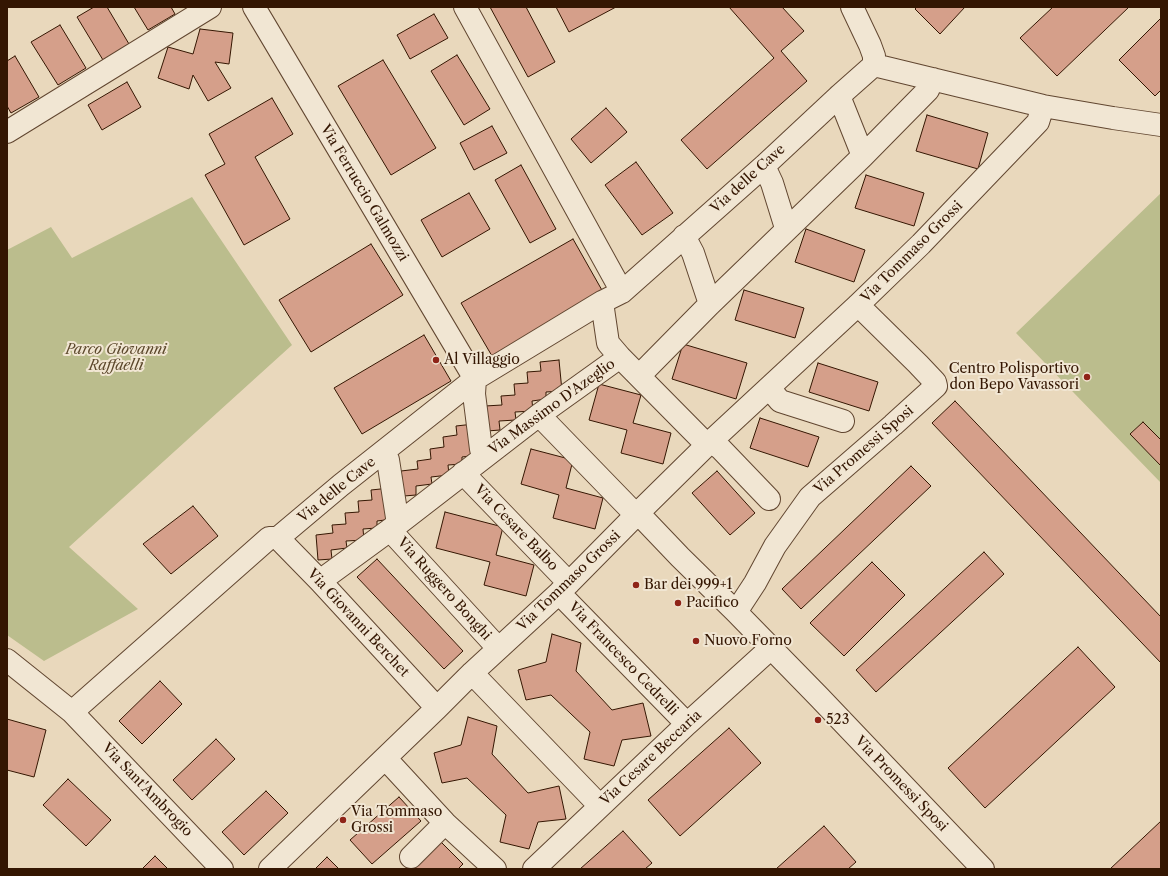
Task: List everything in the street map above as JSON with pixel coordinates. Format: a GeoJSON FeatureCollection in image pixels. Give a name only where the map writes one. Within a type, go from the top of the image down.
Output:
{"type":"FeatureCollection","features":[{"type":"Feature","properties":{"kind":"street"},"geometry":{"type":"LineString","coordinates":[[7,132],[210,7]]}},
{"type":"Feature","properties":{"kind":"street","name":"Via Ferruccio Galmozzi"},"geometry":{"type":"LineString","coordinates":[[254,7],[475,379]]}},
{"type":"Feature","properties":{"kind":"street"},"geometry":{"type":"LineString","coordinates":[[465,7],[622,292]]}},
{"type":"Feature","properties":{"kind":"street"},"geometry":{"type":"LineString","coordinates":[[852,7],[870,45],[874,56],[874,65],[1043,106],[1161,125]]}},
{"type":"Feature","properties":{"kind":"street","name":"Via delle Cave"},"geometry":{"type":"LineString","coordinates":[[72,712],[269,538],[278,538],[475,379],[602,302],[622,292],[764,166],[874,65]]}},
{"type":"Feature","properties":{"kind":"street"},"geometry":{"type":"LineString","coordinates":[[639,376],[786,228],[863,156],[928,90],[933,79]]}},
{"type":"Feature","properties":{"kind":"street"},"geometry":{"type":"LineString","coordinates":[[839,96],[863,156]]}},
{"type":"Feature","properties":{"kind":"street","name":"Via Tommaso Grossi"},"geometry":{"type":"LineString","coordinates":[[270,869],[498,648],[564,588],[709,443],[858,305],[921,244],[1038,122],[1043,106]]}},
{"type":"Feature","properties":{"kind":"street"},"geometry":{"type":"LineString","coordinates":[[764,166],[772,183],[786,228]]}},
{"type":"Feature","properties":{"kind":"street"},"geometry":{"type":"LineString","coordinates":[[684,236],[693,253],[710,304]]}},
{"type":"Feature","properties":{"kind":"street"},"geometry":{"type":"LineString","coordinates":[[602,302],[608,343],[620,358],[709,443],[721,449],[769,499]]}},
{"type":"Feature","properties":{"kind":"street","name":"Via Promessi Sposi"},"geometry":{"type":"LineString","coordinates":[[736,612],[755,583],[776,546],[810,497],[936,386],[935,382],[918,364],[858,305]]}},
{"type":"Feature","properties":{"kind":"street","name":"Via Massimo D'Azeglio"},"geometry":{"type":"LineString","coordinates":[[320,581],[394,527],[540,415],[620,358]]}},
{"type":"Feature","properties":{"kind":"street","name":"Via Massimo D'Azeglio"},"geometry":{"type":"LineString","coordinates":[[475,379],[474,394],[481,449],[485,456]]}},
{"type":"Feature","properties":{"kind":"street"},"geometry":{"type":"LineString","coordinates":[[769,388],[780,401],[843,421]]}},
{"type":"Feature","properties":{"kind":"street","name":"Via Promessi Sposi"},"geometry":{"type":"LineString","coordinates":[[540,415],[819,697],[983,869]]}},
{"type":"Feature","properties":{"kind":"street"},"geometry":{"type":"LineString","coordinates":[[388,460],[394,527]]}},
{"type":"Feature","properties":{"kind":"street","name":"Via Cesare Balbo"},"geometry":{"type":"LineString","coordinates":[[464,473],[564,588]]}},
{"type":"Feature","properties":{"kind":"street","name":"Via Ruggero Bonghi"},"geometry":{"type":"LineString","coordinates":[[394,527],[498,648]]}},
{"type":"Feature","properties":{"kind":"street","name":"Via Giovanni Berchet"},"geometry":{"type":"LineString","coordinates":[[278,538],[320,581],[437,708]]}},
{"type":"Feature","properties":{"kind":"street","name":"Via Francesco Cedrelli"},"geometry":{"type":"LineString","coordinates":[[564,588],[687,724]]}},
{"type":"Feature","properties":{"kind":"street","name":"Via Cesare Beccaria"},"geometry":{"type":"LineString","coordinates":[[534,869],[687,724],[771,648]]}},
{"type":"Feature","properties":{"kind":"street","name":"Via Sant'Ambrogio"},"geometry":{"type":"LineString","coordinates":[[9,665],[72,712],[222,869]]}},
{"type":"Feature","properties":{"kind":"street"},"geometry":{"type":"LineString","coordinates":[[472,673],[600,806]]}},
{"type":"Feature","properties":{"kind":"street"},"geometry":{"type":"LineString","coordinates":[[385,758],[446,824],[492,868]]}},
{"type":"Feature","properties":{"kind":"street"},"geometry":{"type":"LineString","coordinates":[[411,857],[446,824]]}},
{"type":"Feature","properties":{"kind":"green space"},"geometry":{"type":"Polygon","coordinates":[[[1161,193],[1161,440],[1143,422],[1130,434],[1161,466],[1161,483],[1016,333],[1161,193]]]}},
{"type":"Feature","properties":{"kind":"green space","name":"Parco Giovanni Raffaelli"},"geometry":{"type":"Polygon","coordinates":[[[192,197],[292,345],[69,547],[138,609],[44,661],[7,635],[7,250],[51,227],[72,258],[192,197]]]}},
{"type":"Feature","properties":{"kind":"building"},"geometry":{"type":"Polygon","coordinates":[[[94,7],[107,7],[129,44],[103,60],[77,17],[94,7]]]}},
{"type":"Feature","properties":{"kind":"building"},"geometry":{"type":"Polygon","coordinates":[[[134,7],[171,7],[175,14],[148,30],[134,7]]]}},
{"type":"Feature","properties":{"kind":"building"},"geometry":{"type":"Polygon","coordinates":[[[490,7],[526,7],[555,62],[528,77],[490,7]]]}},
{"type":"Feature","properties":{"kind":"building"},"geometry":{"type":"Polygon","coordinates":[[[556,7],[616,7],[569,32],[556,7]]]}},
{"type":"Feature","properties":{"kind":"building"},"geometry":{"type":"Polygon","coordinates":[[[729,7],[782,7],[804,31],[781,51],[807,81],[707,169],[681,140],[774,58],[729,7]]]}},
{"type":"Feature","properties":{"kind":"building"},"geometry":{"type":"Polygon","coordinates":[[[917,7],[965,7],[940,34],[915,9],[917,7]]]}},
{"type":"Feature","properties":{"kind":"building"},"geometry":{"type":"Polygon","coordinates":[[[1053,7],[1129,7],[1057,76],[1020,38],[1053,7]]]}},
{"type":"Feature","properties":{"kind":"building"},"geometry":{"type":"Polygon","coordinates":[[[434,14],[448,38],[410,59],[397,35],[434,14]]]}},
{"type":"Feature","properties":{"kind":"building"},"geometry":{"type":"Polygon","coordinates":[[[1161,18],[1161,90],[1155,96],[1119,60],[1161,18]]]}},
{"type":"Feature","properties":{"kind":"building"},"geometry":{"type":"Polygon","coordinates":[[[60,25],[86,68],[58,85],[31,42],[60,25]]]}},
{"type":"Feature","properties":{"kind":"building"},"geometry":{"type":"Polygon","coordinates":[[[200,29],[233,33],[229,64],[215,62],[231,88],[208,101],[193,75],[189,89],[158,78],[168,47],[193,54],[200,29]]]}},
{"type":"Feature","properties":{"kind":"building"},"geometry":{"type":"Polygon","coordinates":[[[457,55],[490,109],[464,125],[431,71],[457,55]]]}},
{"type":"Feature","properties":{"kind":"building"},"geometry":{"type":"Polygon","coordinates":[[[15,56],[39,97],[11,113],[7,106],[7,61],[15,56]]]}},
{"type":"Feature","properties":{"kind":"building"},"geometry":{"type":"Polygon","coordinates":[[[383,60],[436,148],[391,175],[338,86],[383,60]]]}},
{"type":"Feature","properties":{"kind":"building"},"geometry":{"type":"Polygon","coordinates":[[[127,82],[141,107],[102,130],[88,105],[127,82]]]}},
{"type":"Feature","properties":{"kind":"building"},"geometry":{"type":"Polygon","coordinates":[[[272,98],[293,134],[255,157],[290,219],[244,245],[205,175],[225,164],[209,134],[272,98]]]}},
{"type":"Feature","properties":{"kind":"building"},"geometry":{"type":"Polygon","coordinates":[[[606,108],[627,132],[591,163],[571,139],[606,108]]]}},
{"type":"Feature","properties":{"kind":"building"},"geometry":{"type":"Polygon","coordinates":[[[927,115],[988,133],[978,169],[916,151],[927,115]]]}},
{"type":"Feature","properties":{"kind":"building"},"geometry":{"type":"Polygon","coordinates":[[[492,126],[507,153],[474,170],[460,143],[492,126]]]}},
{"type":"Feature","properties":{"kind":"building"},"geometry":{"type":"Polygon","coordinates":[[[636,162],[673,213],[642,235],[605,185],[636,162]]]}},
{"type":"Feature","properties":{"kind":"building"},"geometry":{"type":"Polygon","coordinates":[[[521,165],[556,229],[530,243],[495,180],[521,165]]]}},
{"type":"Feature","properties":{"kind":"building"},"geometry":{"type":"Polygon","coordinates":[[[866,175],[924,193],[914,226],[855,208],[866,175]]]}},
{"type":"Feature","properties":{"kind":"building"},"geometry":{"type":"Polygon","coordinates":[[[469,193],[490,229],[442,257],[421,220],[469,193]]]}},
{"type":"Feature","properties":{"kind":"building"},"geometry":{"type":"Polygon","coordinates":[[[806,229],[865,250],[854,282],[795,262],[806,229]]]}},
{"type":"Feature","properties":{"kind":"building"},"geometry":{"type":"Polygon","coordinates":[[[573,239],[603,292],[492,356],[461,303],[573,239]]]}},
{"type":"Feature","properties":{"kind":"building"},"geometry":{"type":"Polygon","coordinates":[[[371,244],[403,295],[311,352],[279,300],[371,244]]]}},
{"type":"Feature","properties":{"kind":"building"},"geometry":{"type":"Polygon","coordinates":[[[744,290],[804,308],[795,338],[735,320],[744,290]]]}},
{"type":"Feature","properties":{"kind":"building"},"geometry":{"type":"Polygon","coordinates":[[[424,335],[451,381],[362,434],[334,388],[424,335]]]}},
{"type":"Feature","properties":{"kind":"building"},"geometry":{"type":"Polygon","coordinates":[[[683,344],[747,363],[736,399],[672,379],[683,344]]]}},
{"type":"Feature","properties":{"kind":"building"},"geometry":{"type":"Polygon","coordinates":[[[559,360],[562,391],[546,392],[546,399],[532,401],[533,411],[515,412],[516,420],[499,421],[500,430],[487,431],[485,406],[502,405],[501,396],[515,395],[514,384],[528,383],[527,372],[541,371],[540,362],[559,360]]]}},
{"type":"Feature","properties":{"kind":"building"},"geometry":{"type":"Polygon","coordinates":[[[818,363],[878,382],[869,411],[809,392],[818,363]]]}},
{"type":"Feature","properties":{"kind":"building"},"geometry":{"type":"Polygon","coordinates":[[[599,384],[641,395],[633,423],[671,433],[663,464],[621,453],[627,430],[589,420],[599,384]]]}},
{"type":"Feature","properties":{"kind":"building"},"geometry":{"type":"Polygon","coordinates":[[[955,401],[1161,617],[1161,663],[932,423],[955,401]]]}},
{"type":"Feature","properties":{"kind":"building"},"geometry":{"type":"Polygon","coordinates":[[[760,418],[819,437],[808,467],[750,448],[760,418]]]}},
{"type":"Feature","properties":{"kind":"building"},"geometry":{"type":"Polygon","coordinates":[[[1143,422],[1161,440],[1161,466],[1130,434],[1143,422]]]}},
{"type":"Feature","properties":{"kind":"building"},"geometry":{"type":"Polygon","coordinates":[[[474,424],[478,455],[462,457],[462,464],[448,465],[449,475],[431,477],[432,484],[416,486],[416,495],[404,496],[401,471],[418,469],[417,461],[431,459],[430,449],[444,447],[443,437],[457,435],[456,426],[474,424]]]}},
{"type":"Feature","properties":{"kind":"building"},"geometry":{"type":"Polygon","coordinates":[[[531,449],[573,460],[566,488],[603,498],[595,529],[553,518],[559,495],[521,484],[531,449]]]}},
{"type":"Feature","properties":{"kind":"building"},"geometry":{"type":"Polygon","coordinates":[[[911,466],[931,486],[801,609],[782,589],[911,466]]]}},
{"type":"Feature","properties":{"kind":"building"},"geometry":{"type":"Polygon","coordinates":[[[717,471],[755,513],[730,535],[692,493],[717,471]]]}},
{"type":"Feature","properties":{"kind":"building"},"geometry":{"type":"Polygon","coordinates":[[[390,488],[393,519],[377,521],[377,528],[363,529],[364,540],[346,541],[347,548],[331,550],[332,559],[318,560],[316,535],[333,533],[332,525],[346,524],[345,513],[359,512],[358,501],[372,500],[371,490],[390,488]]]}},
{"type":"Feature","properties":{"kind":"building"},"geometry":{"type":"Polygon","coordinates":[[[193,506],[218,536],[171,574],[143,544],[193,506]]]}},
{"type":"Feature","properties":{"kind":"building"},"geometry":{"type":"Polygon","coordinates":[[[445,512],[503,527],[496,555],[534,565],[526,596],[484,585],[490,562],[436,548],[445,512]]]}},
{"type":"Feature","properties":{"kind":"building"},"geometry":{"type":"Polygon","coordinates":[[[984,552],[1004,574],[876,692],[856,670],[984,552]]]}},
{"type":"Feature","properties":{"kind":"building"},"geometry":{"type":"Polygon","coordinates":[[[377,559],[463,651],[444,669],[357,577],[377,559]]]}},
{"type":"Feature","properties":{"kind":"building"},"geometry":{"type":"Polygon","coordinates":[[[872,562],[905,595],[844,656],[810,623],[872,562]]]}},
{"type":"Feature","properties":{"kind":"building"},"geometry":{"type":"Polygon","coordinates":[[[552,634],[581,643],[576,671],[612,710],[643,703],[651,736],[622,740],[614,766],[584,759],[590,732],[551,695],[526,700],[518,670],[546,662],[552,634]]]}},
{"type":"Feature","properties":{"kind":"building"},"geometry":{"type":"Polygon","coordinates":[[[1078,647],[1115,687],[985,808],[948,768],[1078,647]]]}},
{"type":"Feature","properties":{"kind":"building"},"geometry":{"type":"Polygon","coordinates":[[[160,681],[182,704],[142,744],[119,721],[160,681]]]}},
{"type":"Feature","properties":{"kind":"building"},"geometry":{"type":"Polygon","coordinates":[[[468,717],[497,726],[492,754],[528,793],[559,786],[566,819],[538,822],[529,849],[500,842],[506,815],[467,778],[442,783],[434,753],[461,745],[468,717]]]}},
{"type":"Feature","properties":{"kind":"building"},"geometry":{"type":"Polygon","coordinates":[[[7,719],[46,730],[34,777],[7,770],[7,719]]]}},
{"type":"Feature","properties":{"kind":"building"},"geometry":{"type":"Polygon","coordinates":[[[729,728],[761,763],[680,836],[648,800],[729,728]]]}},
{"type":"Feature","properties":{"kind":"building"},"geometry":{"type":"Polygon","coordinates":[[[216,739],[235,759],[192,800],[173,780],[216,739]]]}},
{"type":"Feature","properties":{"kind":"building"},"geometry":{"type":"Polygon","coordinates":[[[68,779],[111,820],[86,846],[43,805],[68,779]]]}},
{"type":"Feature","properties":{"kind":"building"},"geometry":{"type":"Polygon","coordinates":[[[266,791],[288,813],[244,855],[222,832],[266,791]]]}},
{"type":"Feature","properties":{"kind":"building"},"geometry":{"type":"Polygon","coordinates":[[[399,797],[421,821],[372,864],[350,840],[399,797]]]}},
{"type":"Feature","properties":{"kind":"building"},"geometry":{"type":"Polygon","coordinates":[[[1161,821],[1161,869],[1110,869],[1161,821]]]}},
{"type":"Feature","properties":{"kind":"building"},"geometry":{"type":"Polygon","coordinates":[[[824,826],[856,862],[848,869],[776,869],[824,826]]]}},
{"type":"Feature","properties":{"kind":"building"},"geometry":{"type":"Polygon","coordinates":[[[623,831],[652,863],[645,869],[580,869],[623,831]]]}},
{"type":"Feature","properties":{"kind":"building"},"geometry":{"type":"Polygon","coordinates":[[[440,841],[463,864],[458,869],[411,869],[440,841]]]}},
{"type":"Feature","properties":{"kind":"building"},"geometry":{"type":"Polygon","coordinates":[[[155,856],[168,869],[142,869],[155,856]]]}},
{"type":"Feature","properties":{"kind":"building"},"geometry":{"type":"Polygon","coordinates":[[[327,857],[339,869],[315,869],[327,857]]]}},
{"type":"Feature","properties":{"kind":"place","name":"Al Villaggio"},"geometry":{"type":"Point","coordinates":[436,360]}},
{"type":"Feature","properties":{"kind":"place","name":"Centro Polisportivo don Bepo Vavassori"},"geometry":{"type":"Point","coordinates":[1087,377]}},
{"type":"Feature","properties":{"kind":"place","name":"Bar dei 999+1"},"geometry":{"type":"Point","coordinates":[636,585]}},
{"type":"Feature","properties":{"kind":"place","name":"Pacifico"},"geometry":{"type":"Point","coordinates":[678,603]}},
{"type":"Feature","properties":{"kind":"place","name":"Nuovo Forno"},"geometry":{"type":"Point","coordinates":[696,641]}},
{"type":"Feature","properties":{"kind":"place","name":"523"},"geometry":{"type":"Point","coordinates":[818,720]}},
{"type":"Feature","properties":{"kind":"place","name":"Via Tommaso Grossi"},"geometry":{"type":"Point","coordinates":[343,820]}}]}
